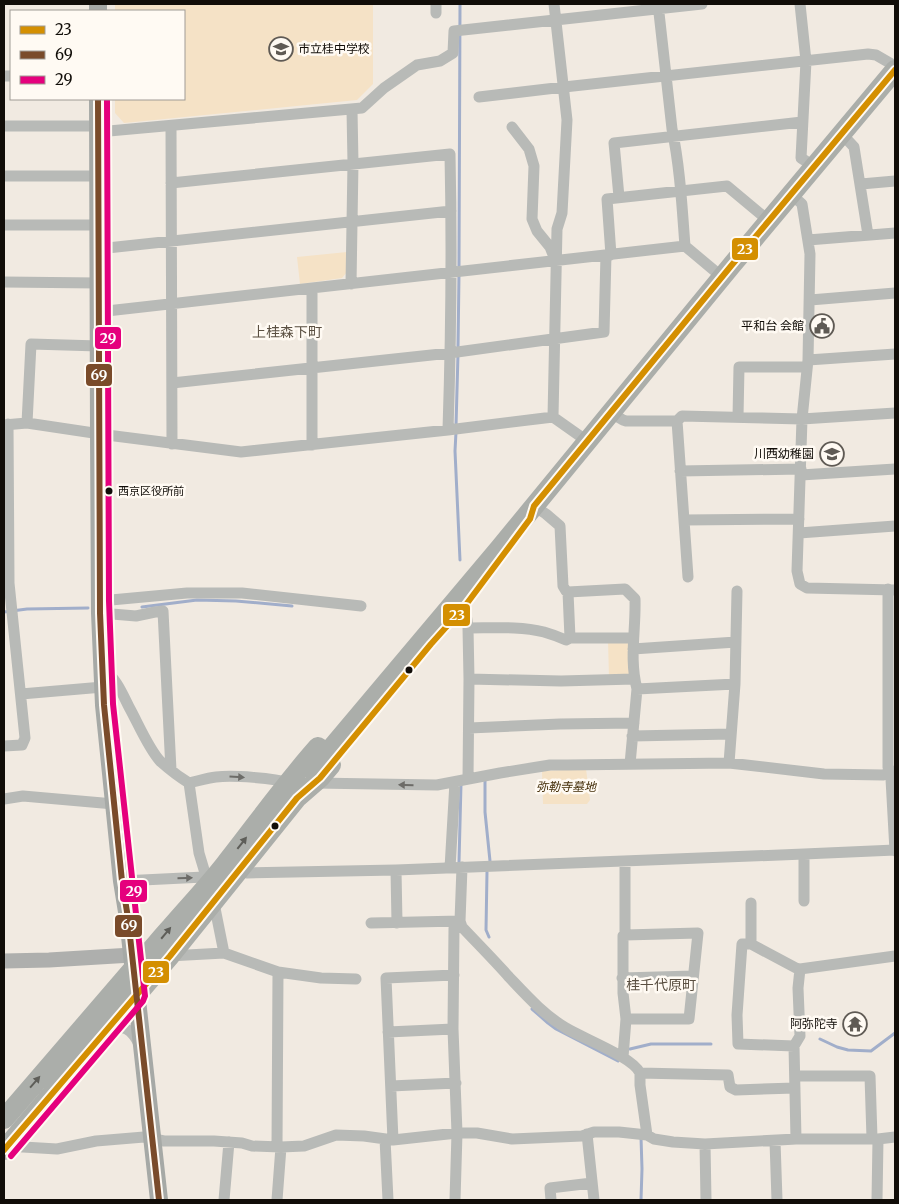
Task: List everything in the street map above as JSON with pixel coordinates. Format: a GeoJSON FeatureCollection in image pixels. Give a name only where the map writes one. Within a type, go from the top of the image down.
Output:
{"type":"FeatureCollection","features":[{"type":"Feature","properties":{"kind":"highway"},"geometry":{"type":"LineString","coordinates":[[302,781],[337,725],[413,632],[468,569],[521,514],[534,506],[895,70]]}},
{"type":"Feature","properties":{"kind":"highway"},"geometry":{"type":"LineString","coordinates":[[7,1147],[214,902],[232,868],[280,792],[302,781],[320,778],[431,644],[465,606],[530,519],[534,506]]}},
{"type":"Feature","properties":{"kind":"highway"},"geometry":{"type":"LineString","coordinates":[[4,1119],[138,960],[212,881],[232,868]]}},
{"type":"Feature","properties":{"kind":"main road"},"geometry":{"type":"LineString","coordinates":[[98,100],[98,434],[103,687],[122,881],[138,960],[136,995],[159,1200]]}},
{"type":"Feature","properties":{"kind":"street"},"geometry":{"type":"LineString","coordinates":[[553,417],[555,261],[557,229],[562,213],[567,120],[554,4]]}},
{"type":"Feature","properties":{"kind":"street"},"geometry":{"type":"LineString","coordinates":[[4,126],[98,129],[171,126],[352,110],[362,108],[384,88],[417,65],[440,61],[452,53],[454,31],[659,6],[702,4]]}},
{"type":"Feature","properties":{"kind":"street"},"geometry":{"type":"LineString","coordinates":[[800,4],[806,61],[801,158],[815,167]]}},
{"type":"Feature","properties":{"kind":"street"},"geometry":{"type":"LineString","coordinates":[[659,6],[681,190],[685,246],[722,277]]}},
{"type":"Feature","properties":{"kind":"street"},"geometry":{"type":"LineString","coordinates":[[479,97],[868,54],[876,55],[895,66]]}},
{"type":"Feature","properties":{"kind":"street"},"geometry":{"type":"LineString","coordinates":[[351,284],[352,110]]}},
{"type":"Feature","properties":{"kind":"street"},"geometry":{"type":"LineString","coordinates":[[620,197],[614,143],[802,122]]}},
{"type":"Feature","properties":{"kind":"street"},"geometry":{"type":"LineString","coordinates":[[171,126],[172,444]]}},
{"type":"Feature","properties":{"kind":"street"},"geometry":{"type":"LineString","coordinates":[[512,127],[529,149],[534,166],[532,219],[550,247],[555,261]]}},
{"type":"Feature","properties":{"kind":"street"},"geometry":{"type":"LineString","coordinates":[[841,133],[854,147],[868,235]]}},
{"type":"Feature","properties":{"kind":"street"},"geometry":{"type":"LineString","coordinates":[[171,183],[450,154],[448,430]]}},
{"type":"Feature","properties":{"kind":"street"},"geometry":{"type":"LineString","coordinates":[[4,176],[98,176]]}},
{"type":"Feature","properties":{"kind":"street"},"geometry":{"type":"LineString","coordinates":[[860,184],[895,181]]}},
{"type":"Feature","properties":{"kind":"street"},"geometry":{"type":"LineString","coordinates":[[172,383],[450,353],[604,332],[609,255],[607,199],[727,186],[769,220]]}},
{"type":"Feature","properties":{"kind":"street"},"geometry":{"type":"LineString","coordinates":[[232,868],[247,873],[396,870],[895,850],[892,772],[888,767],[892,590],[807,588],[800,584],[797,571],[802,420],[810,300],[810,254],[802,204],[792,195]]}},
{"type":"Feature","properties":{"kind":"street"},"geometry":{"type":"LineString","coordinates":[[98,249],[451,211]]}},
{"type":"Feature","properties":{"kind":"street"},"geometry":{"type":"LineString","coordinates":[[4,225],[98,225]]}},
{"type":"Feature","properties":{"kind":"street"},"geometry":{"type":"LineString","coordinates":[[808,240],[895,233]]}},
{"type":"Feature","properties":{"kind":"street"},"geometry":{"type":"LineString","coordinates":[[98,312],[685,246]]}},
{"type":"Feature","properties":{"kind":"street"},"geometry":{"type":"LineString","coordinates":[[4,282],[98,282]]}},
{"type":"Feature","properties":{"kind":"street"},"geometry":{"type":"LineString","coordinates":[[312,288],[312,445]]}},
{"type":"Feature","properties":{"kind":"street"},"geometry":{"type":"LineString","coordinates":[[810,300],[895,293]]}},
{"type":"Feature","properties":{"kind":"street"},"geometry":{"type":"LineString","coordinates":[[28,423],[31,344],[98,346]]}},
{"type":"Feature","properties":{"kind":"street"},"geometry":{"type":"LineString","coordinates":[[738,417],[739,367],[807,364],[895,354]]}},
{"type":"Feature","properties":{"kind":"street"},"geometry":{"type":"LineString","coordinates":[[611,413],[626,420],[677,421],[682,416],[802,420],[895,413]]}},
{"type":"Feature","properties":{"kind":"street"},"geometry":{"type":"LineString","coordinates":[[4,746],[22,745],[25,738],[21,694],[9,639],[6,583],[6,424],[28,423],[241,452],[553,417],[587,441]]}},
{"type":"Feature","properties":{"kind":"street"},"geometry":{"type":"LineString","coordinates":[[677,421],[688,577]]}},
{"type":"Feature","properties":{"kind":"street"},"geometry":{"type":"LineString","coordinates":[[680,471],[801,472],[895,469]]}},
{"type":"Feature","properties":{"kind":"street"},"geometry":{"type":"LineString","coordinates":[[534,506],[560,526],[563,586],[568,592],[570,638]]}},
{"type":"Feature","properties":{"kind":"street"},"geometry":{"type":"LineString","coordinates":[[684,520],[799,518]]}},
{"type":"Feature","properties":{"kind":"street"},"geometry":{"type":"LineString","coordinates":[[799,533],[895,526]]}},
{"type":"Feature","properties":{"kind":"street"},"geometry":{"type":"LineString","coordinates":[[568,592],[625,588],[635,599],[633,643],[636,684],[630,764]]}},
{"type":"Feature","properties":{"kind":"street"},"geometry":{"type":"LineString","coordinates":[[729,763],[737,591]]}},
{"type":"Feature","properties":{"kind":"street"},"geometry":{"type":"LineString","coordinates":[[100,607],[187,593],[242,593],[361,606]]}},
{"type":"Feature","properties":{"kind":"street"},"geometry":{"type":"LineString","coordinates":[[465,606],[468,628],[469,679],[468,780]]}},
{"type":"Feature","properties":{"kind":"street"},"geometry":{"type":"LineString","coordinates":[[100,607],[136,616],[163,611],[171,770]]}},
{"type":"Feature","properties":{"kind":"street"},"geometry":{"type":"LineString","coordinates":[[468,628],[515,628],[544,632],[566,640],[570,638],[633,643],[736,642]]}},
{"type":"Feature","properties":{"kind":"street"},"geometry":{"type":"LineString","coordinates":[[103,669],[110,674],[118,685],[147,741],[160,761],[189,783],[224,776],[437,786],[550,765],[729,763],[824,774],[883,775],[892,772]]}},
{"type":"Feature","properties":{"kind":"street"},"geometry":{"type":"LineString","coordinates":[[469,679],[636,684],[734,684]]}},
{"type":"Feature","properties":{"kind":"street"},"geometry":{"type":"LineString","coordinates":[[21,694],[103,687]]}},
{"type":"Feature","properties":{"kind":"street"},"geometry":{"type":"LineString","coordinates":[[469,728],[634,723]]}},
{"type":"Feature","properties":{"kind":"street"},"geometry":{"type":"LineString","coordinates":[[632,736],[731,734]]}},
{"type":"Feature","properties":{"kind":"street"},"geometry":{"type":"LineString","coordinates":[[455,782],[456,868],[462,927],[527,996],[551,1018],[578,1036],[623,1057],[638,1069],[640,1073],[641,1134]]}},
{"type":"Feature","properties":{"kind":"street"},"geometry":{"type":"LineString","coordinates":[[189,783],[199,853],[205,873],[212,881]]}},
{"type":"Feature","properties":{"kind":"street"},"geometry":{"type":"LineString","coordinates":[[4,798],[23,796],[114,804]]}},
{"type":"Feature","properties":{"kind":"street"},"geometry":{"type":"LineString","coordinates":[[804,854],[804,901]]}},
{"type":"Feature","properties":{"kind":"street"},"geometry":{"type":"LineString","coordinates":[[623,1057],[626,1018],[622,978],[623,936],[626,935],[625,861]]}},
{"type":"Feature","properties":{"kind":"street"},"geometry":{"type":"LineString","coordinates":[[396,870],[397,923]]}},
{"type":"Feature","properties":{"kind":"street"},"geometry":{"type":"LineString","coordinates":[[122,881],[204,878],[212,881]]}},
{"type":"Feature","properties":{"kind":"street"},"geometry":{"type":"LineString","coordinates":[[214,902],[224,953]]}},
{"type":"Feature","properties":{"kind":"street"},"geometry":{"type":"LineString","coordinates":[[751,903],[751,944]]}},
{"type":"Feature","properties":{"kind":"street"},"geometry":{"type":"LineString","coordinates":[[371,924],[460,921]]}},
{"type":"Feature","properties":{"kind":"street"},"geometry":{"type":"LineString","coordinates":[[455,1200],[457,1133],[453,1029],[454,928],[460,921]]}},
{"type":"Feature","properties":{"kind":"street"},"geometry":{"type":"LineString","coordinates":[[626,935],[698,932],[690,1018],[626,1018]]}},
{"type":"Feature","properties":{"kind":"street"},"geometry":{"type":"LineString","coordinates":[[794,1046],[738,1044],[737,1016],[742,944],[751,944],[800,969],[895,956]]}},
{"type":"Feature","properties":{"kind":"street"},"geometry":{"type":"LineString","coordinates":[[4,961],[138,960],[224,953],[278,972],[321,978],[356,980]]}},
{"type":"Feature","properties":{"kind":"street"},"geometry":{"type":"LineString","coordinates":[[796,1139],[794,1046],[800,1036],[798,988],[800,969]]}},
{"type":"Feature","properties":{"kind":"street"},"geometry":{"type":"LineString","coordinates":[[277,1200],[279,1147],[278,972]]}},
{"type":"Feature","properties":{"kind":"street"},"geometry":{"type":"LineString","coordinates":[[388,1200],[391,1086],[386,978],[454,975]]}},
{"type":"Feature","properties":{"kind":"street"},"geometry":{"type":"LineString","coordinates":[[622,978],[693,976]]}},
{"type":"Feature","properties":{"kind":"street"},"geometry":{"type":"LineString","coordinates":[[108,1028],[115,1026],[124,1027],[134,1034],[142,1050]]}},
{"type":"Feature","properties":{"kind":"street"},"geometry":{"type":"LineString","coordinates":[[388,1032],[453,1029]]}},
{"type":"Feature","properties":{"kind":"street"},"geometry":{"type":"LineString","coordinates":[[640,1073],[728,1075],[730,1087],[736,1090],[795,1088]]}},
{"type":"Feature","properties":{"kind":"street"},"geometry":{"type":"LineString","coordinates":[[795,1076],[870,1076],[875,1139],[876,1200]]}},
{"type":"Feature","properties":{"kind":"street"},"geometry":{"type":"LineString","coordinates":[[391,1086],[456,1083]]}},
{"type":"Feature","properties":{"kind":"street"},"geometry":{"type":"LineString","coordinates":[[7,1147],[57,1149],[101,1140],[144,1137],[164,1141],[229,1142],[252,1146],[279,1147],[304,1146],[336,1135],[364,1136],[389,1140],[477,1132],[512,1139],[582,1136],[594,1132],[619,1132],[641,1134],[654,1139],[673,1142],[704,1144],[796,1139],[875,1139],[895,1137]]}},
{"type":"Feature","properties":{"kind":"street"},"geometry":{"type":"LineString","coordinates":[[587,1134],[594,1200]]}},
{"type":"Feature","properties":{"kind":"street"},"geometry":{"type":"LineString","coordinates":[[775,1141],[777,1200]]}},
{"type":"Feature","properties":{"kind":"street"},"geometry":{"type":"LineString","coordinates":[[224,1200],[229,1142]]}},
{"type":"Feature","properties":{"kind":"street"},"geometry":{"type":"LineString","coordinates":[[704,1144],[706,1200]]}},
{"type":"Feature","properties":{"kind":"street"},"geometry":{"type":"LineString","coordinates":[[551,1200],[550,1188],[592,1183]]}},
{"type":"Feature","properties":{"kind":"green space","name":"市立桂中学校"},"geometry":{"type":"Polygon","coordinates":[[[115,4],[373,4],[373,84],[357,100],[124,123],[115,113],[115,100],[185,100],[185,10],[115,10],[115,4]]]}},
{"type":"Feature","properties":{"kind":"green space"},"geometry":{"type":"Polygon","coordinates":[[[347,252],[347,272],[342,278],[300,284],[297,257],[347,252]]]}},
{"type":"Feature","properties":{"kind":"green space"},"geometry":{"type":"Polygon","coordinates":[[[608,641],[626,641],[629,644],[631,673],[628,676],[609,677],[608,641]]]}},
{"type":"Feature","properties":{"kind":"green space","name":"弥勒寺墓地"},"geometry":{"type":"Polygon","coordinates":[[[586,769],[590,800],[587,804],[543,804],[542,771],[586,769]]]}},
{"type":"Feature","properties":{"kind":"waterway"},"geometry":{"type":"LineString","coordinates":[[459,268],[460,4]]}},
{"type":"Feature","properties":{"kind":"waterway"},"geometry":{"type":"LineString","coordinates":[[458,348],[459,274]]}},
{"type":"Feature","properties":{"kind":"waterway"},"geometry":{"type":"LineString","coordinates":[[456,426],[458,354]]}},
{"type":"Feature","properties":{"kind":"waterway"},"geometry":{"type":"LineString","coordinates":[[456,432],[455,451],[460,560]]}},
{"type":"Feature","properties":{"kind":"waterway"},"geometry":{"type":"LineString","coordinates":[[142,607],[197,600],[292,606]]}},
{"type":"Feature","properties":{"kind":"waterway"},"geometry":{"type":"LineString","coordinates":[[4,612],[27,609],[88,608]]}},
{"type":"Feature","properties":{"kind":"waterway"},"geometry":{"type":"LineString","coordinates":[[485,779],[485,812],[490,861]]}},
{"type":"Feature","properties":{"kind":"waterway"},"geometry":{"type":"LineString","coordinates":[[459,862],[461,784]]}},
{"type":"Feature","properties":{"kind":"waterway"},"geometry":{"type":"LineString","coordinates":[[487,872],[486,930],[489,937]]}},
{"type":"Feature","properties":{"kind":"waterway"},"geometry":{"type":"LineString","coordinates":[[532,1009],[556,1029],[618,1061]]}},
{"type":"Feature","properties":{"kind":"waterway"},"geometry":{"type":"LineString","coordinates":[[820,1039],[848,1050],[871,1051],[895,1033]]}},
{"type":"Feature","properties":{"kind":"waterway"},"geometry":{"type":"LineString","coordinates":[[630,1049],[651,1044],[711,1044]]}},
{"type":"Feature","properties":{"kind":"waterway"},"geometry":{"type":"LineString","coordinates":[[641,1137],[641,1200]]}},
{"type":"Feature","properties":{"kind":"transit line","name":"23"},"geometry":{"type":"LineString","coordinates":[[4,1150],[170,956],[297,798],[320,778],[431,644],[465,606],[530,519],[534,506],[895,70]]}},
{"type":"Feature","properties":{"kind":"transit line","name":"69"},"geometry":{"type":"LineString","coordinates":[[98,100],[100,613],[104,705],[122,881],[128,918],[159,1200]]}},
{"type":"Feature","properties":{"kind":"transit line","name":"29"},"geometry":{"type":"LineString","coordinates":[[11,1156],[143,1001],[145,996],[113,704],[109,601],[107,100]]}},
{"type":"Feature","properties":{"kind":"place","name":"市立桂中学校"},"geometry":{"type":"Point","coordinates":[281,49]}},
{"type":"Feature","properties":{"kind":"place","name":"平和台 会館"},"geometry":{"type":"Point","coordinates":[822,326]}},
{"type":"Feature","properties":{"kind":"place","name":"川西幼稚園"},"geometry":{"type":"Point","coordinates":[832,454]}},
{"type":"Feature","properties":{"kind":"place","name":"西京区役所前"},"geometry":{"type":"Point","coordinates":[109,491]}},
{"type":"Feature","properties":{"kind":"place","name":"阿弥陀寺"},"geometry":{"type":"Point","coordinates":[855,1024]}},
{"type":"Feature","properties":{"kind":"district","name":"上桂森下町"},"geometry":{"type":"Point","coordinates":[287,332]}},
{"type":"Feature","properties":{"kind":"district","name":"桂千代原町"},"geometry":{"type":"Point","coordinates":[661,985]}}]}
